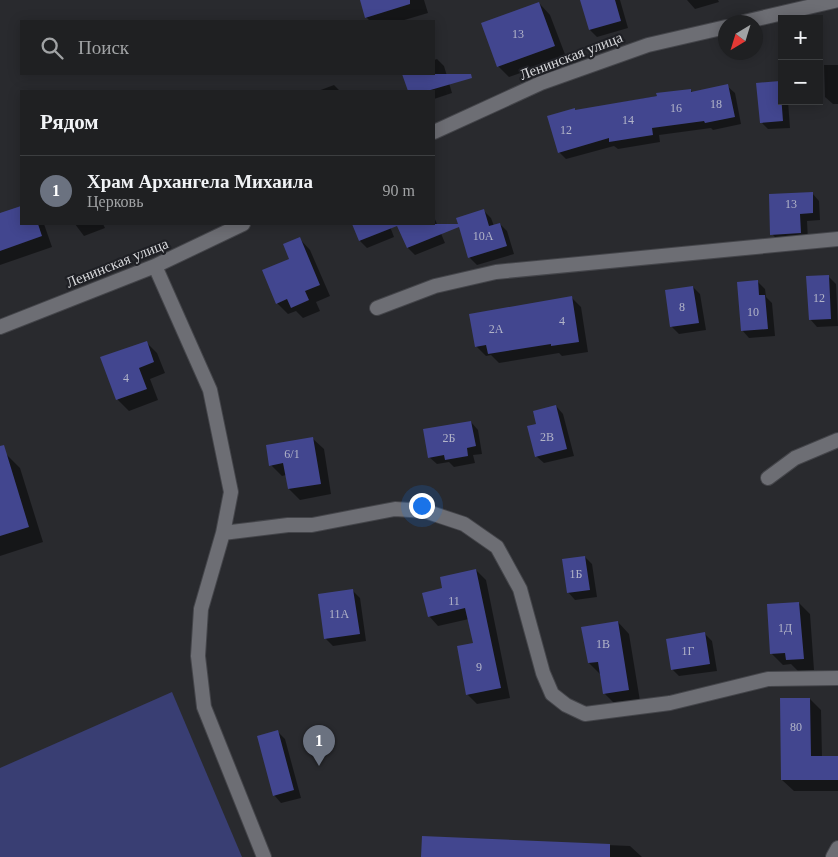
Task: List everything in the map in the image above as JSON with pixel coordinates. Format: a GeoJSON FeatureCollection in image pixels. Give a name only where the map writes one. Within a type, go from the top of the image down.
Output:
{"type":"FeatureCollection","features":[{"type":"Feature","properties":{"kind":"street"},"geometry":{"type":"LineString","coordinates":[[763,18],[838,0]]}},
{"type":"Feature","properties":{"kind":"street","name":"Ленинская улица"},"geometry":{"type":"LineString","coordinates":[[435,132],[541,83],[648,45],[718,29]]}},
{"type":"Feature","properties":{"kind":"street","name":"Ленинская улица"},"geometry":{"type":"LineString","coordinates":[[0,327],[155,266],[241,225]]}},
{"type":"Feature","properties":{"kind":"street"},"geometry":{"type":"LineString","coordinates":[[377,308],[434,286],[496,272],[838,239]]}},
{"type":"Feature","properties":{"kind":"street"},"geometry":{"type":"LineString","coordinates":[[155,266],[210,390],[231,492],[223,533],[201,609],[198,656],[204,707],[264,857]]}},
{"type":"Feature","properties":{"kind":"street"},"geometry":{"type":"LineString","coordinates":[[768,478],[795,458],[838,440]]}},
{"type":"Feature","properties":{"kind":"street"},"geometry":{"type":"LineString","coordinates":[[223,533],[288,525],[312,525],[395,509],[425,511],[464,524],[497,548],[520,589],[543,673],[552,694],[566,705],[585,714],[670,703],[768,679],[838,678]]}},
{"type":"Feature","properties":{"kind":"street"},"geometry":{"type":"LineString","coordinates":[[833,857],[838,848]]}},
{"type":"Feature","properties":{"kind":"shaded area"},"geometry":{"type":"Polygon","coordinates":[[[172,692],[242,857],[0,857],[0,768],[172,692]]]}},
{"type":"Feature","properties":{"kind":"building"},"geometry":{"type":"Polygon","coordinates":[[[360,0],[410,0],[410,4],[365,18],[360,0]]]}},
{"type":"Feature","properties":{"kind":"building"},"geometry":{"type":"Polygon","coordinates":[[[580,0],[615,0],[621,21],[589,30],[580,0]]]}},
{"type":"Feature","properties":{"kind":"building"},"geometry":{"type":"Polygon","coordinates":[[[539,2],[555,46],[497,67],[481,23],[539,2]]]}},
{"type":"Feature","properties":{"kind":"building"},"geometry":{"type":"Polygon","coordinates":[[[471,74],[472,78],[430,90],[408,90],[402,75],[471,74]]]}},
{"type":"Feature","properties":{"kind":"building"},"geometry":{"type":"Polygon","coordinates":[[[778,81],[778,105],[782,105],[783,121],[760,123],[756,83],[778,81]]]}},
{"type":"Feature","properties":{"kind":"building"},"geometry":{"type":"Polygon","coordinates":[[[728,84],[735,117],[705,123],[704,121],[652,128],[653,135],[609,142],[609,138],[558,153],[547,116],[575,108],[575,110],[657,96],[656,93],[691,89],[691,92],[728,84]]]}},
{"type":"Feature","properties":{"kind":"building"},"geometry":{"type":"Polygon","coordinates":[[[813,192],[813,213],[800,214],[801,233],[770,235],[769,194],[813,192]]]}},
{"type":"Feature","properties":{"kind":"building"},"geometry":{"type":"Polygon","coordinates":[[[20,206],[20,225],[38,225],[42,236],[0,251],[0,213],[20,206]]]}},
{"type":"Feature","properties":{"kind":"building"},"geometry":{"type":"Polygon","coordinates":[[[484,209],[489,226],[500,223],[507,246],[468,258],[459,227],[407,248],[397,226],[359,241],[352,225],[458,224],[456,218],[484,209]]]}},
{"type":"Feature","properties":{"kind":"building"},"geometry":{"type":"Polygon","coordinates":[[[300,237],[320,285],[305,291],[309,300],[291,308],[287,299],[276,304],[262,270],[289,259],[283,244],[300,237]]]}},
{"type":"Feature","properties":{"kind":"building"},"geometry":{"type":"Polygon","coordinates":[[[829,275],[831,319],[809,320],[806,276],[829,275]]]}},
{"type":"Feature","properties":{"kind":"building"},"geometry":{"type":"Polygon","coordinates":[[[758,280],[759,295],[765,295],[768,329],[741,331],[737,282],[758,280]]]}},
{"type":"Feature","properties":{"kind":"building"},"geometry":{"type":"Polygon","coordinates":[[[693,286],[699,323],[670,327],[665,290],[693,286]]]}},
{"type":"Feature","properties":{"kind":"building"},"geometry":{"type":"Polygon","coordinates":[[[572,296],[579,342],[551,346],[551,344],[488,354],[486,345],[475,347],[469,314],[572,296]]]}},
{"type":"Feature","properties":{"kind":"building"},"geometry":{"type":"Polygon","coordinates":[[[147,341],[154,362],[139,368],[147,389],[116,400],[100,357],[147,341]]]}},
{"type":"Feature","properties":{"kind":"building"},"geometry":{"type":"Polygon","coordinates":[[[556,405],[567,449],[535,457],[527,426],[536,424],[533,411],[556,405]]]}},
{"type":"Feature","properties":{"kind":"building"},"geometry":{"type":"Polygon","coordinates":[[[471,421],[476,446],[467,448],[468,456],[445,460],[444,455],[428,458],[423,429],[471,421]]]}},
{"type":"Feature","properties":{"kind":"building"},"geometry":{"type":"Polygon","coordinates":[[[313,437],[321,484],[288,489],[283,463],[269,466],[266,445],[313,437]]]}},
{"type":"Feature","properties":{"kind":"building"},"geometry":{"type":"Polygon","coordinates":[[[4,445],[29,527],[0,536],[0,446],[4,445]]]}},
{"type":"Feature","properties":{"kind":"building"},"geometry":{"type":"Polygon","coordinates":[[[585,556],[590,590],[567,593],[562,559],[585,556]]]}},
{"type":"Feature","properties":{"kind":"building"},"geometry":{"type":"Polygon","coordinates":[[[476,569],[501,688],[466,695],[457,646],[473,643],[465,608],[428,617],[422,593],[442,588],[440,577],[476,569]]]}},
{"type":"Feature","properties":{"kind":"building"},"geometry":{"type":"Polygon","coordinates":[[[353,589],[360,634],[324,639],[318,594],[353,589]]]}},
{"type":"Feature","properties":{"kind":"building"},"geometry":{"type":"Polygon","coordinates":[[[799,602],[804,659],[786,660],[785,653],[770,654],[767,604],[799,602]]]}},
{"type":"Feature","properties":{"kind":"building"},"geometry":{"type":"Polygon","coordinates":[[[618,621],[629,690],[603,694],[598,662],[588,663],[581,627],[618,621]]]}},
{"type":"Feature","properties":{"kind":"building"},"geometry":{"type":"Polygon","coordinates":[[[705,632],[710,664],[671,670],[666,639],[705,632]]]}},
{"type":"Feature","properties":{"kind":"building"},"geometry":{"type":"Polygon","coordinates":[[[780,698],[810,698],[811,756],[838,756],[838,780],[781,780],[780,698]]]}},
{"type":"Feature","properties":{"kind":"building"},"geometry":{"type":"Polygon","coordinates":[[[278,730],[294,790],[273,796],[257,736],[278,730]]]}},
{"type":"Feature","properties":{"kind":"building"},"geometry":{"type":"Polygon","coordinates":[[[422,836],[610,844],[610,857],[421,857],[422,836]]]}},
{"type":"Feature","properties":{"kind":"place","name":"Храм Архангела Михаила"},"geometry":{"type":"Point","coordinates":[319,766]}}]}
